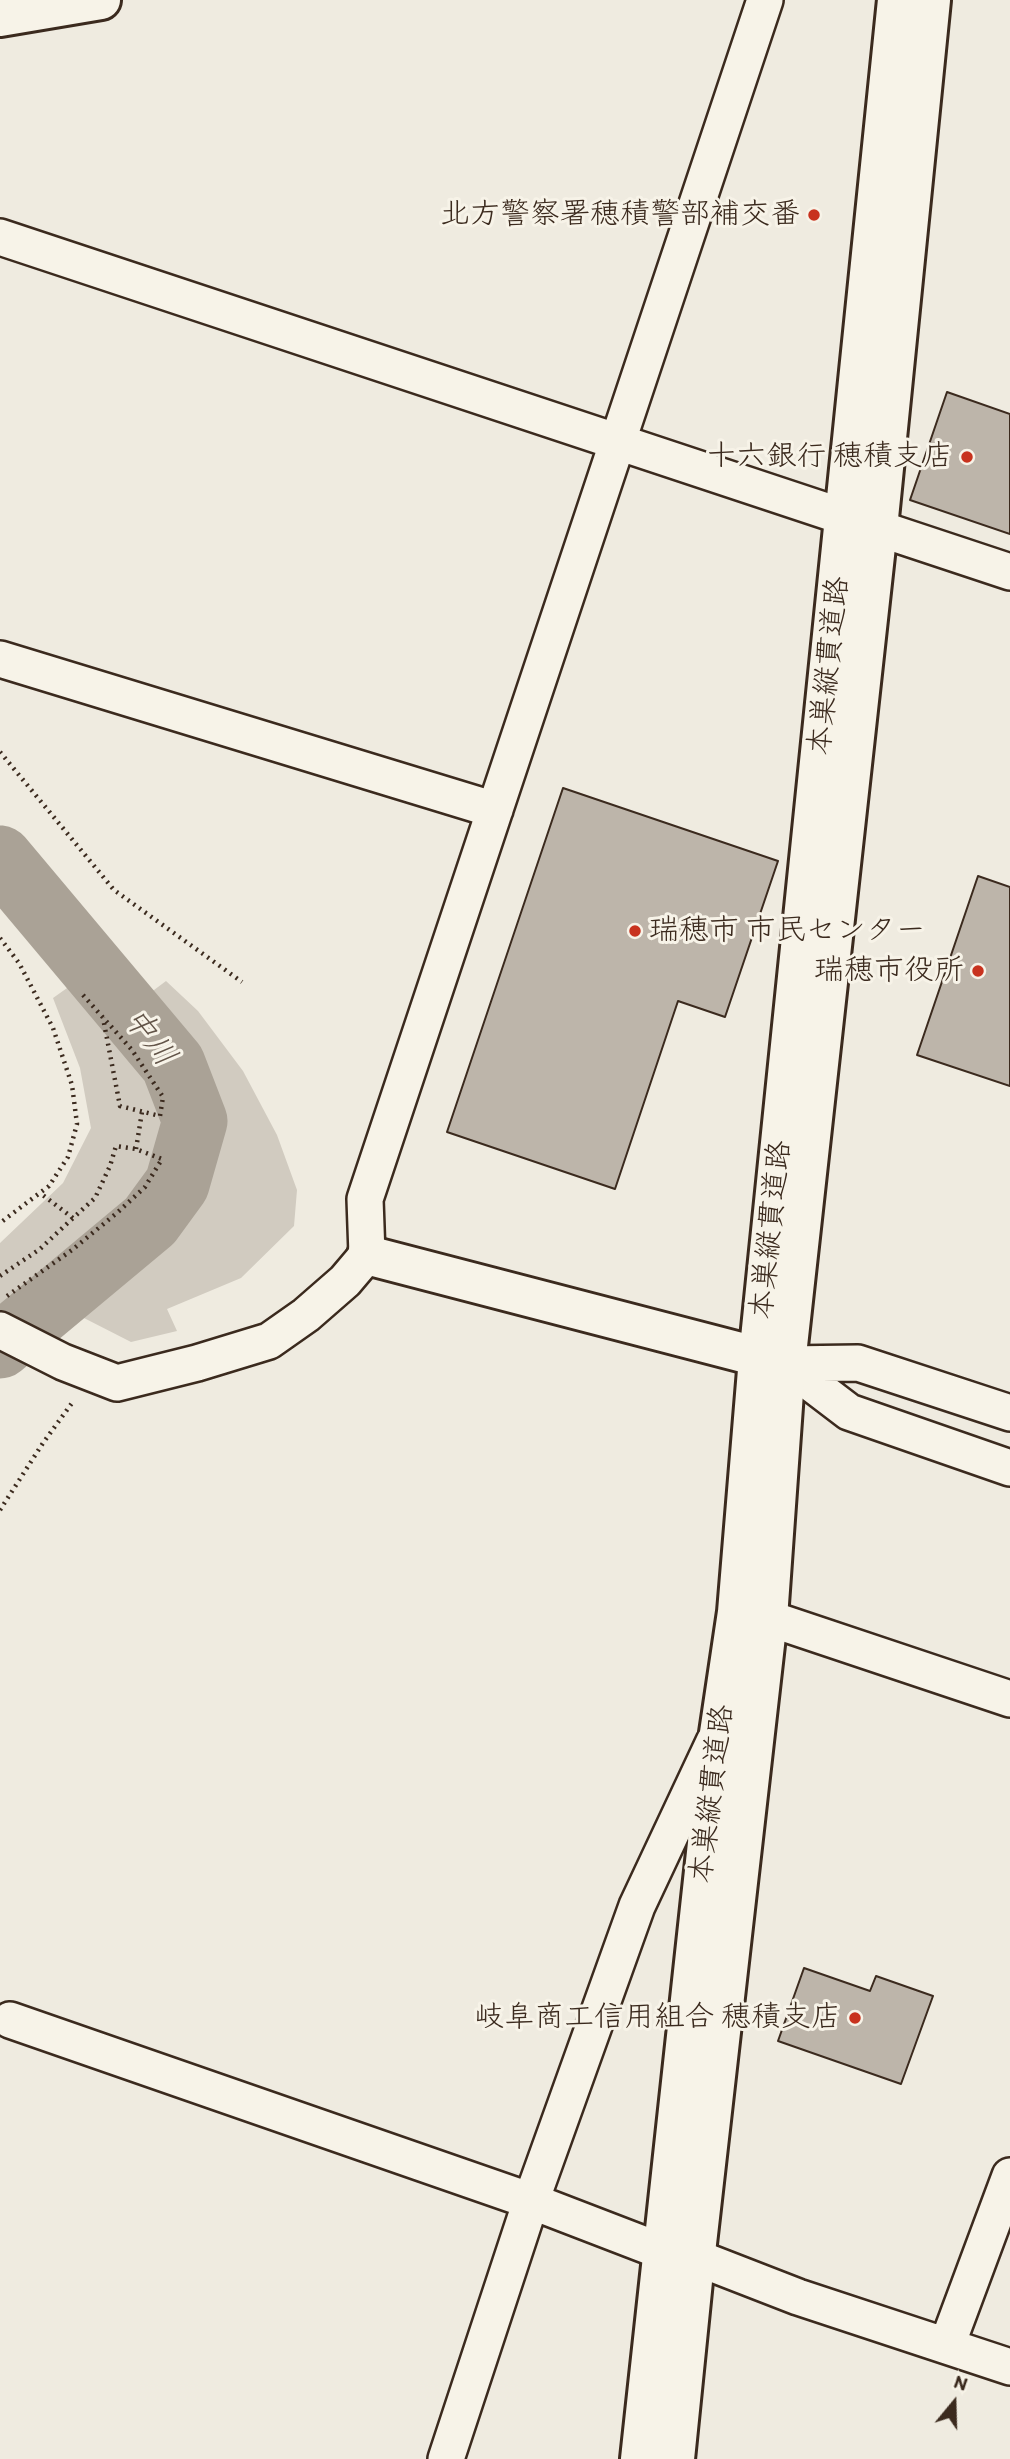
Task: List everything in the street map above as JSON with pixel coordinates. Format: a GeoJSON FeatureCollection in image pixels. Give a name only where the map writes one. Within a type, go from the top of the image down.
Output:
{"type":"FeatureCollection","features":[{"type":"Feature","properties":{"kind":"main road"},"geometry":{"type":"LineString","coordinates":[[0,18],[101,0]]}},
{"type":"Feature","properties":{"kind":"main road","name":"本巣縦貫道路"},"geometry":{"type":"LineString","coordinates":[[862,522],[897,0]]}},
{"type":"Feature","properties":{"kind":"main road","name":"本巣縦貫道路"},"geometry":{"type":"LineString","coordinates":[[675,2459],[684,2257],[719,1733],[772,1361],[862,522],[931,0]]}},
{"type":"Feature","properties":{"kind":"main road"},"geometry":{"type":"LineString","coordinates":[[367,1255],[772,1361]]}},
{"type":"Feature","properties":{"kind":"main road","name":"本巣縦貫道路"},"geometry":{"type":"LineString","coordinates":[[640,2459],[684,2257],[768,1618],[772,1361]]}},
{"type":"Feature","properties":{"kind":"street"},"geometry":{"type":"LineString","coordinates":[[0,1330],[117,1383],[269,1341],[306,1315],[345,1280],[367,1255],[365,1199],[765,0]]}},
{"type":"Feature","properties":{"kind":"street"},"geometry":{"type":"LineString","coordinates":[[0,237],[1010,572]]}},
{"type":"Feature","properties":{"kind":"street"},"geometry":{"type":"LineString","coordinates":[[0,659],[495,810]]}},
{"type":"Feature","properties":{"kind":"street"},"geometry":{"type":"LineString","coordinates":[[772,1361],[858,1363],[1010,1413]]}},
{"type":"Feature","properties":{"kind":"street"},"geometry":{"type":"LineString","coordinates":[[772,1361],[849,1412],[1010,1468]]}},
{"type":"Feature","properties":{"kind":"street"},"geometry":{"type":"LineString","coordinates":[[768,1618],[1010,1699]]}},
{"type":"Feature","properties":{"kind":"street"},"geometry":{"type":"LineString","coordinates":[[446,2459],[531,2201],[637,1906],[719,1733]]}},
{"type":"Feature","properties":{"kind":"street"},"geometry":{"type":"LineString","coordinates":[[10,2020],[798,2297],[1010,2367]]}},
{"type":"Feature","properties":{"kind":"street"},"geometry":{"type":"LineString","coordinates":[[947,2345],[1010,2176]]}},
{"type":"Feature","properties":{"kind":"path"},"geometry":{"type":"LineString","coordinates":[[0,751],[114,890],[242,982]]}},
{"type":"Feature","properties":{"kind":"path"},"geometry":{"type":"LineString","coordinates":[[0,939],[19,963],[53,1028],[72,1085],[77,1124],[68,1157],[49,1185],[0,1223]]}},
{"type":"Feature","properties":{"kind":"path"},"geometry":{"type":"LineString","coordinates":[[83,995],[132,1050],[163,1097],[160,1116],[120,1106],[103,1018]]}},
{"type":"Feature","properties":{"kind":"path"},"geometry":{"type":"LineString","coordinates":[[136,1149],[142,1112]]}},
{"type":"Feature","properties":{"kind":"path"},"geometry":{"type":"LineString","coordinates":[[0,1276],[40,1249],[95,1198],[116,1146],[136,1149],[162,1159],[145,1187],[72,1250],[0,1301]]}},
{"type":"Feature","properties":{"kind":"path"},"geometry":{"type":"LineString","coordinates":[[40,1193],[73,1218]]}},
{"type":"Feature","properties":{"kind":"path"},"geometry":{"type":"LineString","coordinates":[[0,1510],[43,1443],[79,1368]]}},
{"type":"Feature","properties":{"kind":"shaded area"},"geometry":{"type":"Polygon","coordinates":[[[108,959],[142,999],[166,981],[198,1011],[243,1071],[277,1135],[297,1190],[294,1226],[241,1278],[167,1309],[177,1331],[131,1342],[33,1292],[0,1318],[0,1243],[63,1183],[91,1128],[80,1068],[53,998],[108,959]]]}},
{"type":"Feature","properties":{"kind":"building","name":"十六銀行 穂積支店"},"geometry":{"type":"Polygon","coordinates":[[[947,392],[1010,414],[1010,534],[910,500],[947,392]]]}},
{"type":"Feature","properties":{"kind":"building","name":"瑞穂市 市民センター"},"geometry":{"type":"Polygon","coordinates":[[[563,788],[778,861],[725,1017],[678,1001],[615,1189],[447,1132],[563,788]]]}},
{"type":"Feature","properties":{"kind":"building","name":"瑞穂市役所"},"geometry":{"type":"Polygon","coordinates":[[[978,876],[1010,887],[1010,1086],[917,1055],[978,876]]]}},
{"type":"Feature","properties":{"kind":"building","name":"岐阜商工信用組合 穂積支店"},"geometry":{"type":"Polygon","coordinates":[[[804,1968],[870,1991],[876,1976],[933,1996],[901,2084],[778,2041],[804,1968]]]}},
{"type":"Feature","properties":{"kind":"waterway","name":"中川"},"geometry":{"type":"LineString","coordinates":[[0,858],[173,1064],[195,1121],[177,1184],[150,1221],[0,1346]]}},
{"type":"Feature","properties":{"kind":"place","name":"北方警察署穂積警部補交番"},"geometry":{"type":"Point","coordinates":[814,215]}},
{"type":"Feature","properties":{"kind":"place","name":"十六銀行 穂積支店"},"geometry":{"type":"Point","coordinates":[967,457]}},
{"type":"Feature","properties":{"kind":"place","name":"瑞穂市 市民センター"},"geometry":{"type":"Point","coordinates":[635,931]}},
{"type":"Feature","properties":{"kind":"place","name":"瑞穂市役所"},"geometry":{"type":"Point","coordinates":[978,971]}},
{"type":"Feature","properties":{"kind":"place","name":"岐阜商工信用組合 穂積支店"},"geometry":{"type":"Point","coordinates":[855,2018]}}]}
